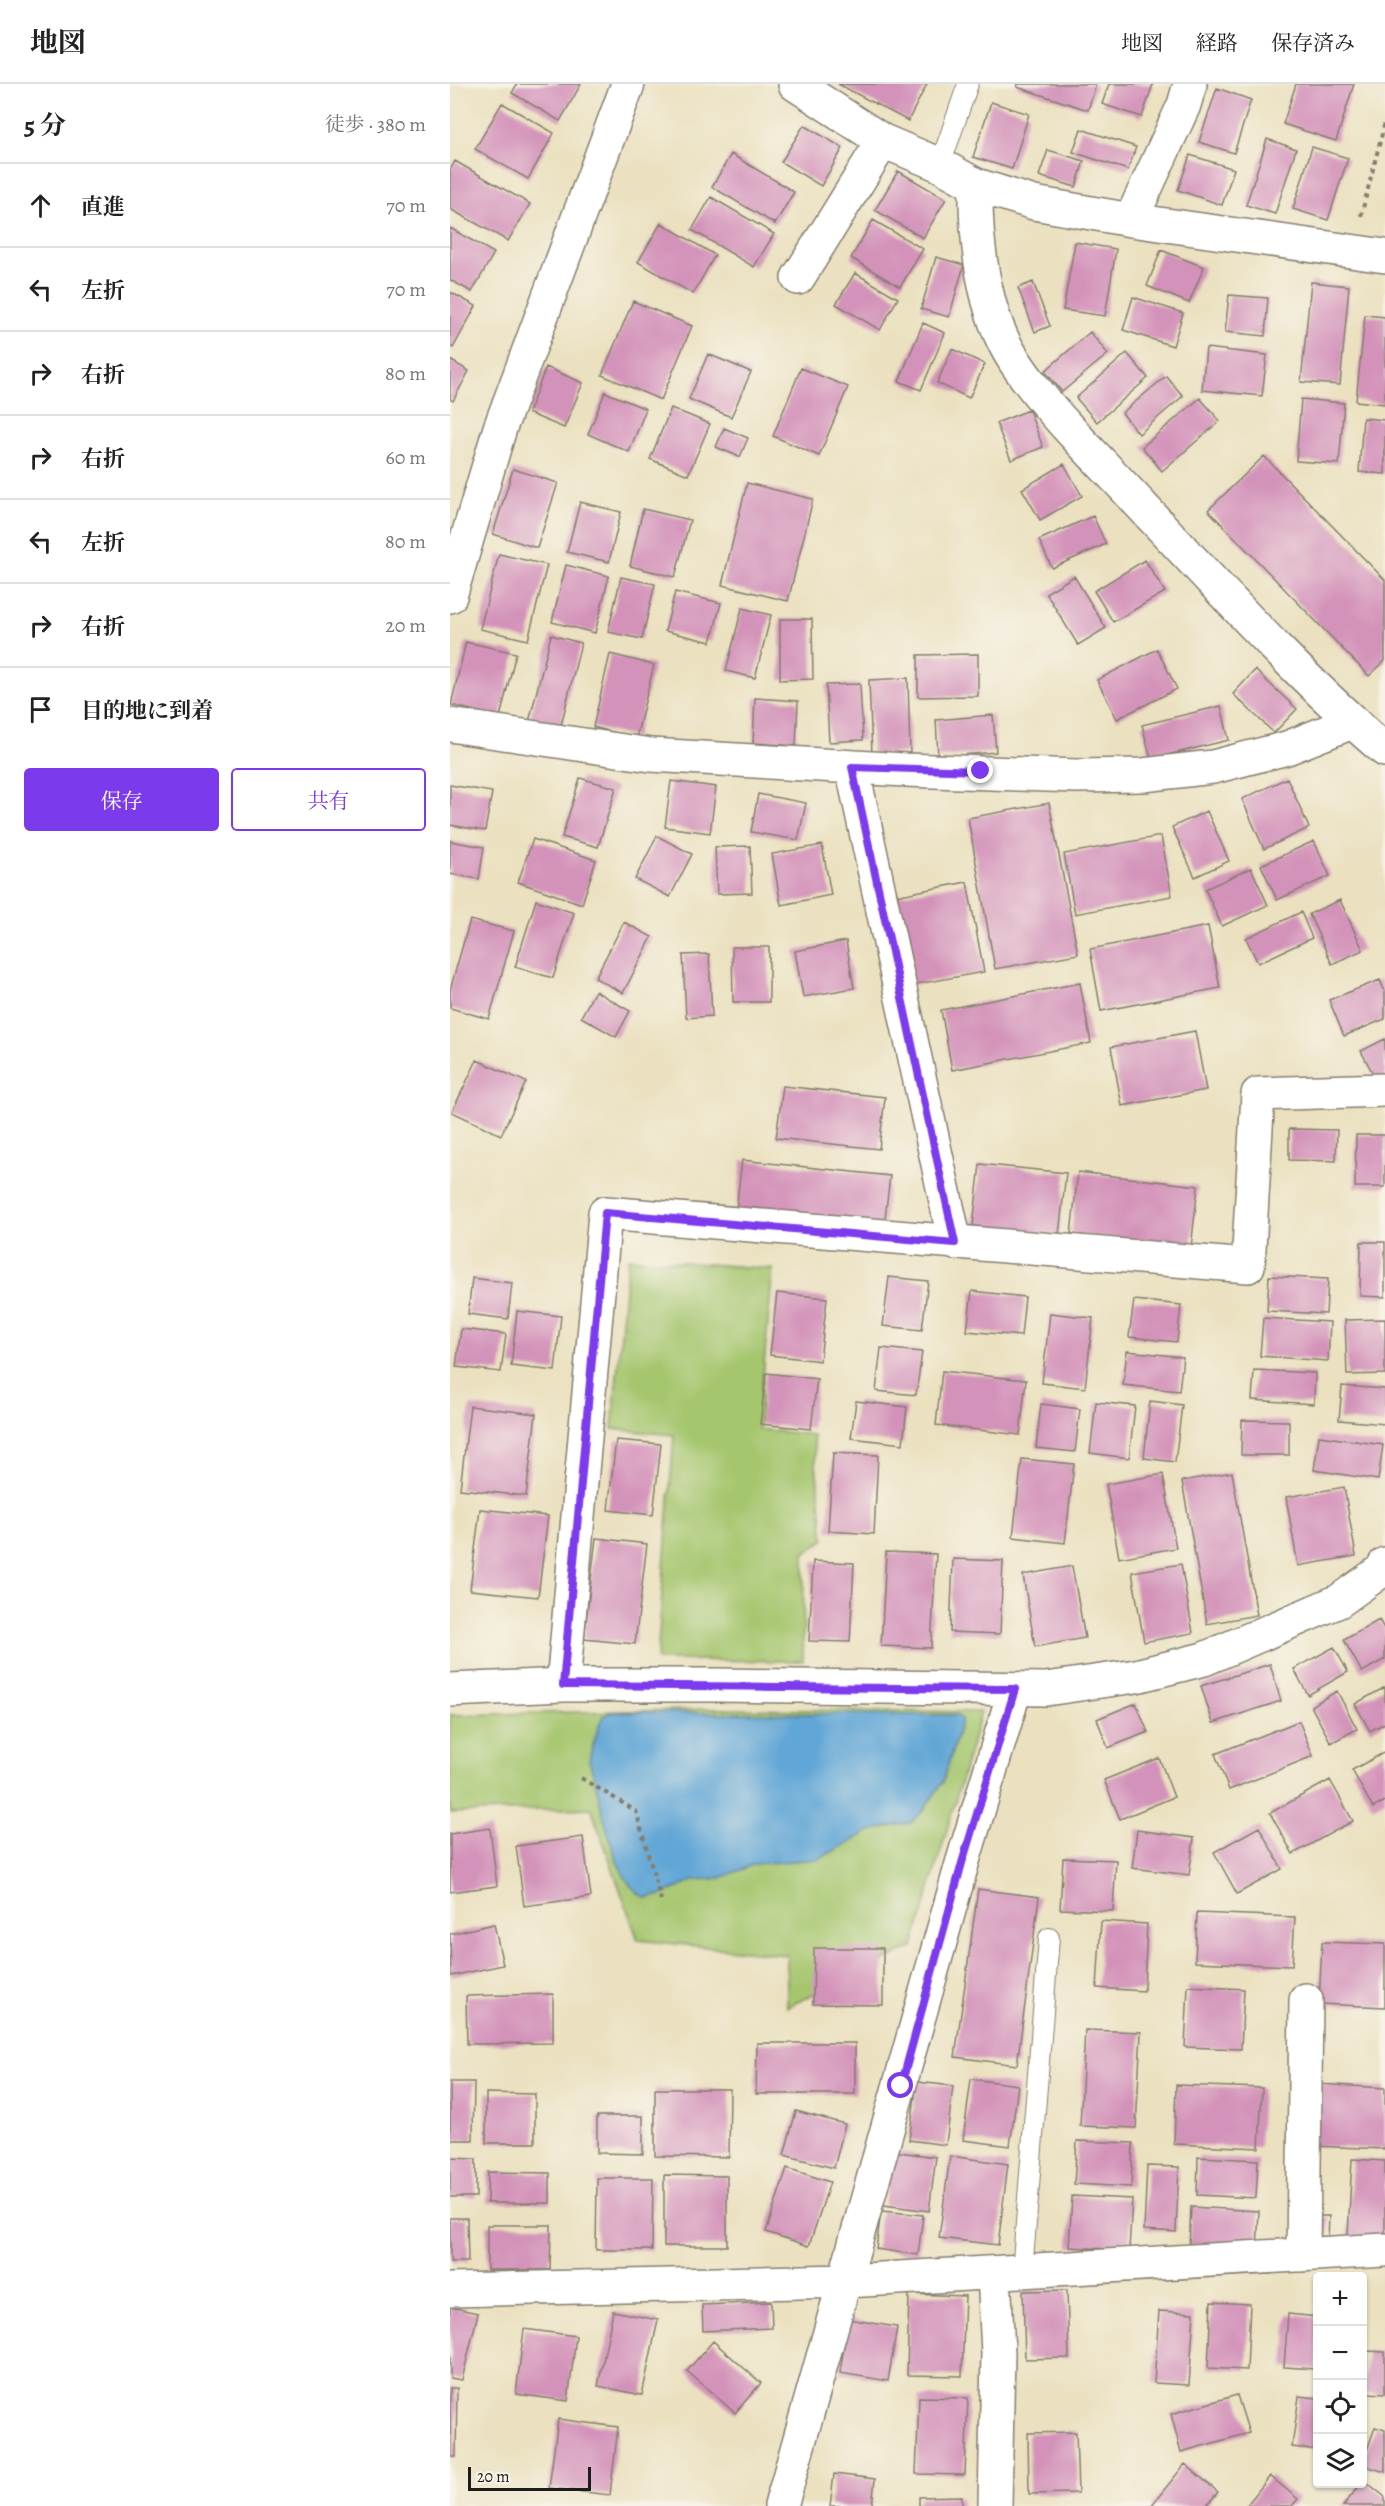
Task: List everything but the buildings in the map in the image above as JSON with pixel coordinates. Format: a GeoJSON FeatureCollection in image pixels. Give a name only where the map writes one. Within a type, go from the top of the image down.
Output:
{"type":"FeatureCollection","features":[{"type":"Feature","properties":{"kind":"street"},"geometry":{"type":"LineString","coordinates":[[450,596],[500,428],[628,84]]}},
{"type":"Feature","properties":{"kind":"street"},"geometry":{"type":"LineString","coordinates":[[795,84],[883,141],[940,165],[976,185],[1034,203],[1131,220],[1385,256]]}},
{"type":"Feature","properties":{"kind":"street"},"geometry":{"type":"LineString","coordinates":[[1131,220],[1184,105],[1190,84]]}},
{"type":"Feature","properties":{"kind":"street"},"geometry":{"type":"LineString","coordinates":[[798,278],[883,141]]}},
{"type":"Feature","properties":{"kind":"street"},"geometry":{"type":"LineString","coordinates":[[976,185],[976,226],[991,309],[1013,359],[1053,408],[1193,560],[1333,706],[1385,750]]}},
{"type":"Feature","properties":{"kind":"street"},"geometry":{"type":"LineString","coordinates":[[450,725],[651,755],[852,767],[1077,776],[1143,775],[1213,767],[1287,748],[1352,722]]}},
{"type":"Feature","properties":{"kind":"street"},"geometry":{"type":"LineString","coordinates":[[852,767],[955,1243]]}},
{"type":"Feature","properties":{"kind":"street"},"geometry":{"type":"LineString","coordinates":[[563,1685],[605,1213],[1248,1266],[1258,1094],[1385,1089]]}},
{"type":"Feature","properties":{"kind":"street"},"geometry":{"type":"LineString","coordinates":[[450,1690],[563,1685],[1046,1689],[1136,1676],[1204,1659],[1339,1601],[1384,1570]]}},
{"type":"Feature","properties":{"kind":"street"},"geometry":{"type":"LineString","coordinates":[[781,2506],[962,1863],[1015,1689]]}},
{"type":"Feature","properties":{"kind":"street"},"geometry":{"type":"LineString","coordinates":[[1303,2255],[1306,2000]]}},
{"type":"Feature","properties":{"kind":"street"},"geometry":{"type":"LineString","coordinates":[[450,2290],[846,2281],[1385,2250]]}},
{"type":"Feature","properties":{"kind":"street"},"geometry":{"type":"LineString","coordinates":[[995,2506],[998,2353],[1008,2273]]}},
{"type":"Feature","properties":{"kind":"lane"},"geometry":{"type":"LineString","coordinates":[[940,165],[968,84]]}},
{"type":"Feature","properties":{"kind":"lane"},"geometry":{"type":"LineString","coordinates":[[1008,2273],[1049,1938]]}},
{"type":"Feature","properties":{"kind":"path"},"geometry":{"type":"LineString","coordinates":[[1352,252],[1385,122]]}},
{"type":"Feature","properties":{"kind":"path"},"geometry":{"type":"LineString","coordinates":[[581,1778],[636,1810],[661,1900]]}},
{"type":"Feature","properties":{"kind":"green space"},"geometry":{"type":"Polygon","coordinates":[[[628,1258],[773,1269],[758,1429],[813,1435],[824,1540],[804,1553],[803,1661],[657,1660],[674,1435],[612,1429],[628,1258]]]}},
{"type":"Feature","properties":{"kind":"green space"},"geometry":{"type":"Polygon","coordinates":[[[717,1709],[981,1712],[913,1947],[787,2007],[787,1955],[638,1940],[591,1808],[450,1813],[450,1715],[717,1709]]]}},
{"type":"Feature","properties":{"kind":"water"},"geometry":{"type":"Polygon","coordinates":[[[612,1712],[956,1715],[962,1719],[943,1782],[922,1812],[910,1823],[872,1830],[819,1859],[755,1864],[721,1878],[695,1880],[662,1895],[647,1898],[634,1890],[624,1876],[616,1858],[589,1761],[602,1718],[612,1712]]]}},
{"type":"Feature","properties":{"kind":"route"},"geometry":{"type":"LineString","coordinates":[[901,2086],[962,1863],[1015,1689],[905,1686],[563,1685],[605,1213],[955,1243],[852,767],[981,771]]}}]}
